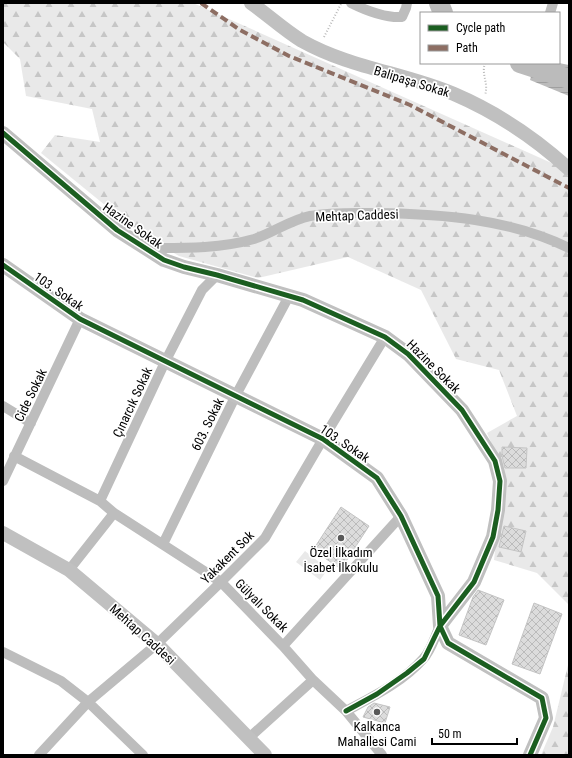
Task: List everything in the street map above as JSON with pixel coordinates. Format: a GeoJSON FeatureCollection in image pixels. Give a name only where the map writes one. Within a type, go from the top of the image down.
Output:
{"type":"FeatureCollection","features":[{"type":"Feature","properties":{"kind":"street","name":"Balipaşa Sokak"},"geometry":{"type":"LineString","coordinates":[[250,3],[302,40],[318,48],[356,64],[455,94],[531,138],[569,169]]}},
{"type":"Feature","properties":{"kind":"street"},"geometry":{"type":"LineString","coordinates":[[351,3],[368,11],[393,17],[402,17],[407,3]]}},
{"type":"Feature","properties":{"kind":"street","name":"Hazine Sokak"},"geometry":{"type":"LineString","coordinates":[[3,133],[117,230],[164,260],[303,300],[385,337],[408,354],[462,410],[495,461],[500,481],[498,510],[493,537],[474,582],[440,626],[424,659],[377,694],[346,711]]}},
{"type":"Feature","properties":{"kind":"street","name":"Mehtap Caddesi"},"geometry":{"type":"LineString","coordinates":[[146,248],[227,246],[256,238],[282,226],[310,216],[342,213],[420,213],[488,221],[523,229],[569,248]]}},
{"type":"Feature","properties":{"kind":"street","name":"103. Sokak"},"geometry":{"type":"LineString","coordinates":[[3,265],[80,320],[236,395],[323,439],[377,478],[401,516],[438,596],[440,626],[448,643],[542,698],[546,718],[530,755]]}},
{"type":"Feature","properties":{"kind":"street","name":"Çınarcık Sokak"},"geometry":{"type":"LineString","coordinates":[[100,501],[165,362],[202,290],[217,275]]}},
{"type":"Feature","properties":{"kind":"street","name":"603. Sokak"},"geometry":{"type":"LineString","coordinates":[[163,544],[236,395],[289,296]]}},
{"type":"Feature","properties":{"kind":"street","name":"Cide Sokak"},"geometry":{"type":"LineString","coordinates":[[3,480],[80,320]]}},
{"type":"Feature","properties":{"kind":"street","name":"Yakakent Sok"},"geometry":{"type":"LineString","coordinates":[[38,755],[88,702],[157,644],[265,538],[385,337]]}},
{"type":"Feature","properties":{"kind":"street"},"geometry":{"type":"LineString","coordinates":[[3,406],[31,423]]}},
{"type":"Feature","properties":{"kind":"street","name":"Gülyalı Sokak"},"geometry":{"type":"LineString","coordinates":[[14,456],[100,501],[114,513],[221,582],[283,646],[313,680],[346,711],[382,755]]}},
{"type":"Feature","properties":{"kind":"street"},"geometry":{"type":"LineString","coordinates":[[69,570],[114,513]]}},
{"type":"Feature","properties":{"kind":"street"},"geometry":{"type":"LineString","coordinates":[[283,646],[401,516]]}},
{"type":"Feature","properties":{"kind":"street","name":"Mehtap Caddesi"},"geometry":{"type":"LineString","coordinates":[[3,533],[69,570],[157,644],[250,737],[265,755]]}},
{"type":"Feature","properties":{"kind":"street"},"geometry":{"type":"LineString","coordinates":[[3,652],[61,681],[88,702],[143,755]]}},
{"type":"Feature","properties":{"kind":"street"},"geometry":{"type":"LineString","coordinates":[[250,737],[313,680]]}},
{"type":"Feature","properties":{"kind":"path"},"geometry":{"type":"LineString","coordinates":[[318,48],[342,3]]}},
{"type":"Feature","properties":{"kind":"path"},"geometry":{"type":"LineString","coordinates":[[485,64],[482,70],[487,84],[486,93]]}},
{"type":"Feature","properties":{"kind":"green space"},"geometry":{"type":"Polygon","coordinates":[[[3,3],[193,3],[556,165],[569,177],[569,605],[537,573],[494,560],[504,472],[487,433],[517,416],[499,370],[456,359],[421,290],[348,257],[258,278],[179,256],[138,232],[41,153],[55,135],[100,142],[92,109],[26,96],[20,59],[3,42],[3,3]]]}},
{"type":"Feature","properties":{"kind":"green space"},"geometry":{"type":"Polygon","coordinates":[[[305,551],[328,569],[320,580],[296,562],[305,551]]]}},
{"type":"Feature","properties":{"kind":"green space"},"geometry":{"type":"Polygon","coordinates":[[[569,661],[569,755],[541,755],[553,727],[569,661]]]}},
{"type":"Feature","properties":{"kind":"shaded area"},"geometry":{"type":"Polygon","coordinates":[[[560,63],[569,65],[569,96],[530,80],[535,64],[560,63]]]}},
{"type":"Feature","properties":{"kind":"building"},"geometry":{"type":"Polygon","coordinates":[[[502,447],[527,448],[526,468],[505,468],[502,456],[502,447]]]}},
{"type":"Feature","properties":{"kind":"building","name":"Özel İlkadım İsabet İlkokulu"},"geometry":{"type":"Polygon","coordinates":[[[341,507],[369,526],[341,569],[313,550],[341,507]]]}},
{"type":"Feature","properties":{"kind":"building"},"geometry":{"type":"Polygon","coordinates":[[[504,526],[526,531],[521,552],[499,547],[504,526]]]}},
{"type":"Feature","properties":{"kind":"building"},"geometry":{"type":"Polygon","coordinates":[[[478,590],[504,600],[486,645],[459,635],[473,597],[478,590]]]}},
{"type":"Feature","properties":{"kind":"building"},"geometry":{"type":"Polygon","coordinates":[[[534,603],[562,614],[540,674],[512,664],[534,603]]]}},
{"type":"Feature","properties":{"kind":"building","name":"Kalkanca Mahallesi Cami"},"geometry":{"type":"Polygon","coordinates":[[[374,703],[390,707],[385,723],[363,717],[368,707],[374,703]]]}},
{"type":"Feature","properties":{"kind":"waterway"},"geometry":{"type":"LineString","coordinates":[[439,3],[443,12]]}},
{"type":"Feature","properties":{"kind":"waterway"},"geometry":{"type":"LineString","coordinates":[[523,64],[569,79]]}},
{"type":"Feature","properties":{"kind":"marked path"},"geometry":{"type":"LineString","coordinates":[[201,3],[240,30],[289,56],[410,105],[569,188]]}},
{"type":"Feature","properties":{"kind":"cycle path"},"geometry":{"type":"LineString","coordinates":[[3,133],[117,230],[164,260],[303,300],[385,337],[408,354],[462,410],[495,461],[500,481],[498,510],[493,537],[474,582],[440,626],[424,659],[377,694],[346,711]]}},
{"type":"Feature","properties":{"kind":"cycle path"},"geometry":{"type":"LineString","coordinates":[[3,265],[80,319],[323,439],[377,478],[401,516],[438,596],[440,626],[448,643],[542,698],[546,718],[530,755]]}},
{"type":"Feature","properties":{"kind":"place","name":"Özel İlkadım İsabet İlkokulu"},"geometry":{"type":"Point","coordinates":[341,538]}},
{"type":"Feature","properties":{"kind":"place","name":"Kalkanca Mahallesi Cami"},"geometry":{"type":"Point","coordinates":[377,712]}}]}
